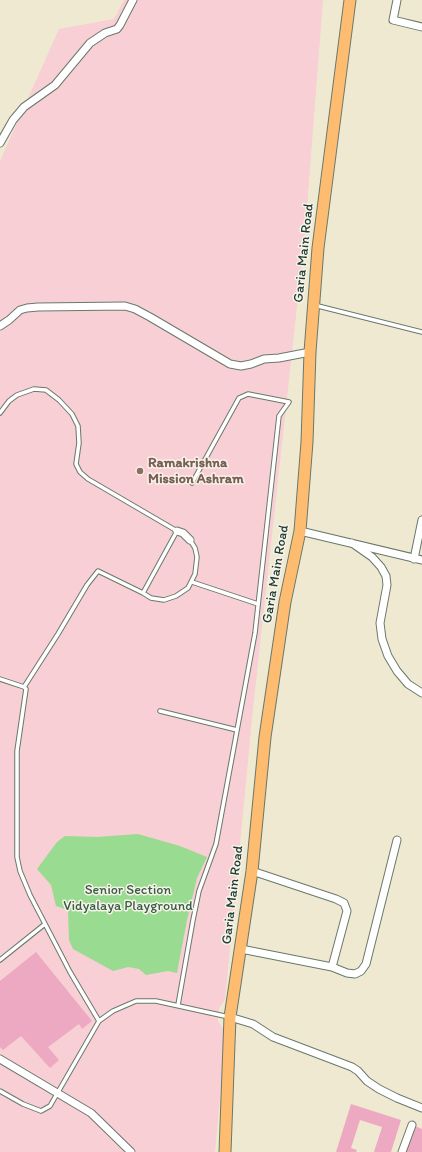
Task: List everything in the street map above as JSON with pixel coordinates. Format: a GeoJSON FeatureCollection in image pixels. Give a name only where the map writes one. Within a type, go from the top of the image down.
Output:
{"type":"FeatureCollection","features":[{"type":"Feature","properties":{"kind":"main road","name":"Garia Main Road"},"geometry":{"type":"LineString","coordinates":[[225,1152],[230,1017],[252,871],[265,737],[285,602],[300,531],[307,442],[313,304],[318,248],[350,0]]}},
{"type":"Feature","properties":{"kind":"street"},"geometry":{"type":"LineString","coordinates":[[0,143],[13,120],[24,107],[55,85],[90,43],[104,33],[117,29],[133,0]]}},
{"type":"Feature","properties":{"kind":"street"},"geometry":{"type":"LineString","coordinates":[[397,0],[393,20],[422,27]]}},
{"type":"Feature","properties":{"kind":"street"},"geometry":{"type":"LineString","coordinates":[[0,326],[20,310],[27,308],[125,306],[135,309],[230,364],[241,366],[252,364],[264,359],[279,358],[310,352]]}},
{"type":"Feature","properties":{"kind":"street"},"geometry":{"type":"LineString","coordinates":[[414,558],[422,520]]}},
{"type":"Feature","properties":{"kind":"street"},"geometry":{"type":"LineString","coordinates":[[177,531],[183,533],[190,540]]}},
{"type":"Feature","properties":{"kind":"street"},"geometry":{"type":"LineString","coordinates":[[300,531],[422,560]]}},
{"type":"Feature","properties":{"kind":"street"},"geometry":{"type":"LineString","coordinates":[[352,543],[372,557],[381,567],[386,576],[387,585],[380,623],[382,639],[388,656],[397,671],[408,684],[422,693]]}},
{"type":"Feature","properties":{"kind":"street"},"geometry":{"type":"LineString","coordinates":[[241,949],[332,967],[347,973],[355,974],[361,971],[366,964],[397,840]]}},
{"type":"Feature","properties":{"kind":"street"},"geometry":{"type":"LineString","coordinates":[[252,871],[344,903],[347,911],[332,967]]}},
{"type":"Feature","properties":{"kind":"street"},"geometry":{"type":"LineString","coordinates":[[230,1017],[253,1024],[273,1037],[352,1067],[367,1081],[379,1089],[422,1108]]}},
{"type":"Feature","properties":{"kind":"street"},"geometry":{"type":"LineString","coordinates":[[0,1059],[91,1113],[131,1152]]}},
{"type":"Feature","properties":{"kind":"street"},"geometry":{"type":"LineString","coordinates":[[402,1152],[412,1125]]}},
{"type":"Feature","properties":{"kind":"lane"},"geometry":{"type":"LineString","coordinates":[[313,304],[422,332]]}},
{"type":"Feature","properties":{"kind":"lane"},"geometry":{"type":"LineString","coordinates":[[0,413],[9,401],[17,395],[34,389],[46,390],[64,404],[72,414],[78,426],[79,443],[76,464],[80,472],[88,479],[177,531],[142,593]]}},
{"type":"Feature","properties":{"kind":"lane"},"geometry":{"type":"LineString","coordinates":[[178,1005],[193,920],[200,891],[216,844],[255,633],[279,416],[289,402],[248,394],[239,398],[192,482]]}},
{"type":"Feature","properties":{"kind":"lane"},"geometry":{"type":"LineString","coordinates":[[24,687],[87,585],[98,571],[150,598],[164,600],[176,596],[188,588],[195,574],[197,557],[190,540]]}},
{"type":"Feature","properties":{"kind":"lane"},"geometry":{"type":"LineString","coordinates":[[192,582],[258,604]]}},
{"type":"Feature","properties":{"kind":"lane"},"geometry":{"type":"LineString","coordinates":[[0,679],[24,687]]}},
{"type":"Feature","properties":{"kind":"lane"},"geometry":{"type":"LineString","coordinates":[[24,687],[26,692],[18,741],[17,857],[22,880],[70,972],[99,1021]]}},
{"type":"Feature","properties":{"kind":"lane"},"geometry":{"type":"LineString","coordinates":[[160,711],[237,730]]}},
{"type":"Feature","properties":{"kind":"lane"},"geometry":{"type":"LineString","coordinates":[[0,960],[45,924]]}},
{"type":"Feature","properties":{"kind":"lane"},"geometry":{"type":"LineString","coordinates":[[0,1091],[23,1104],[41,1111],[50,1106],[99,1021],[113,1011],[136,1001],[156,1001],[230,1017]]}},
{"type":"Feature","properties":{"kind":"shaded area","name":"Ramakrishna Mission Ashram"},"geometry":{"type":"Polygon","coordinates":[[[124,0],[323,0],[305,233],[253,709],[225,1000],[219,1008],[218,1022],[226,1032],[215,1152],[0,1152],[0,161],[59,29],[114,19],[124,0]]]}},
{"type":"Feature","properties":{"kind":"green space","name":"Senior Section Vidyalaya Playground"},"geometry":{"type":"Polygon","coordinates":[[[138,834],[180,846],[207,857],[197,878],[177,973],[168,971],[146,975],[139,969],[128,967],[113,971],[73,949],[69,940],[68,910],[56,906],[51,885],[37,869],[57,842],[65,836],[97,837],[138,834]]]}},
{"type":"Feature","properties":{"kind":"building"},"geometry":{"type":"Polygon","coordinates":[[[36,952],[92,1021],[82,1029],[79,1024],[48,1047],[59,1060],[50,1068],[21,1036],[3,1050],[0,1047],[0,981],[36,952]]]}},
{"type":"Feature","properties":{"kind":"building"},"geometry":{"type":"Polygon","coordinates":[[[351,1104],[401,1120],[391,1152],[374,1152],[382,1127],[360,1120],[351,1148],[357,1150],[356,1152],[336,1152],[351,1104]]]}},
{"type":"Feature","properties":{"kind":"building"},"geometry":{"type":"Polygon","coordinates":[[[413,1125],[422,1129],[422,1152],[404,1152],[413,1125]]]}},
{"type":"Feature","properties":{"kind":"place","name":"Ramakrishna Mission Ashram"},"geometry":{"type":"Point","coordinates":[140,471]}}]}
